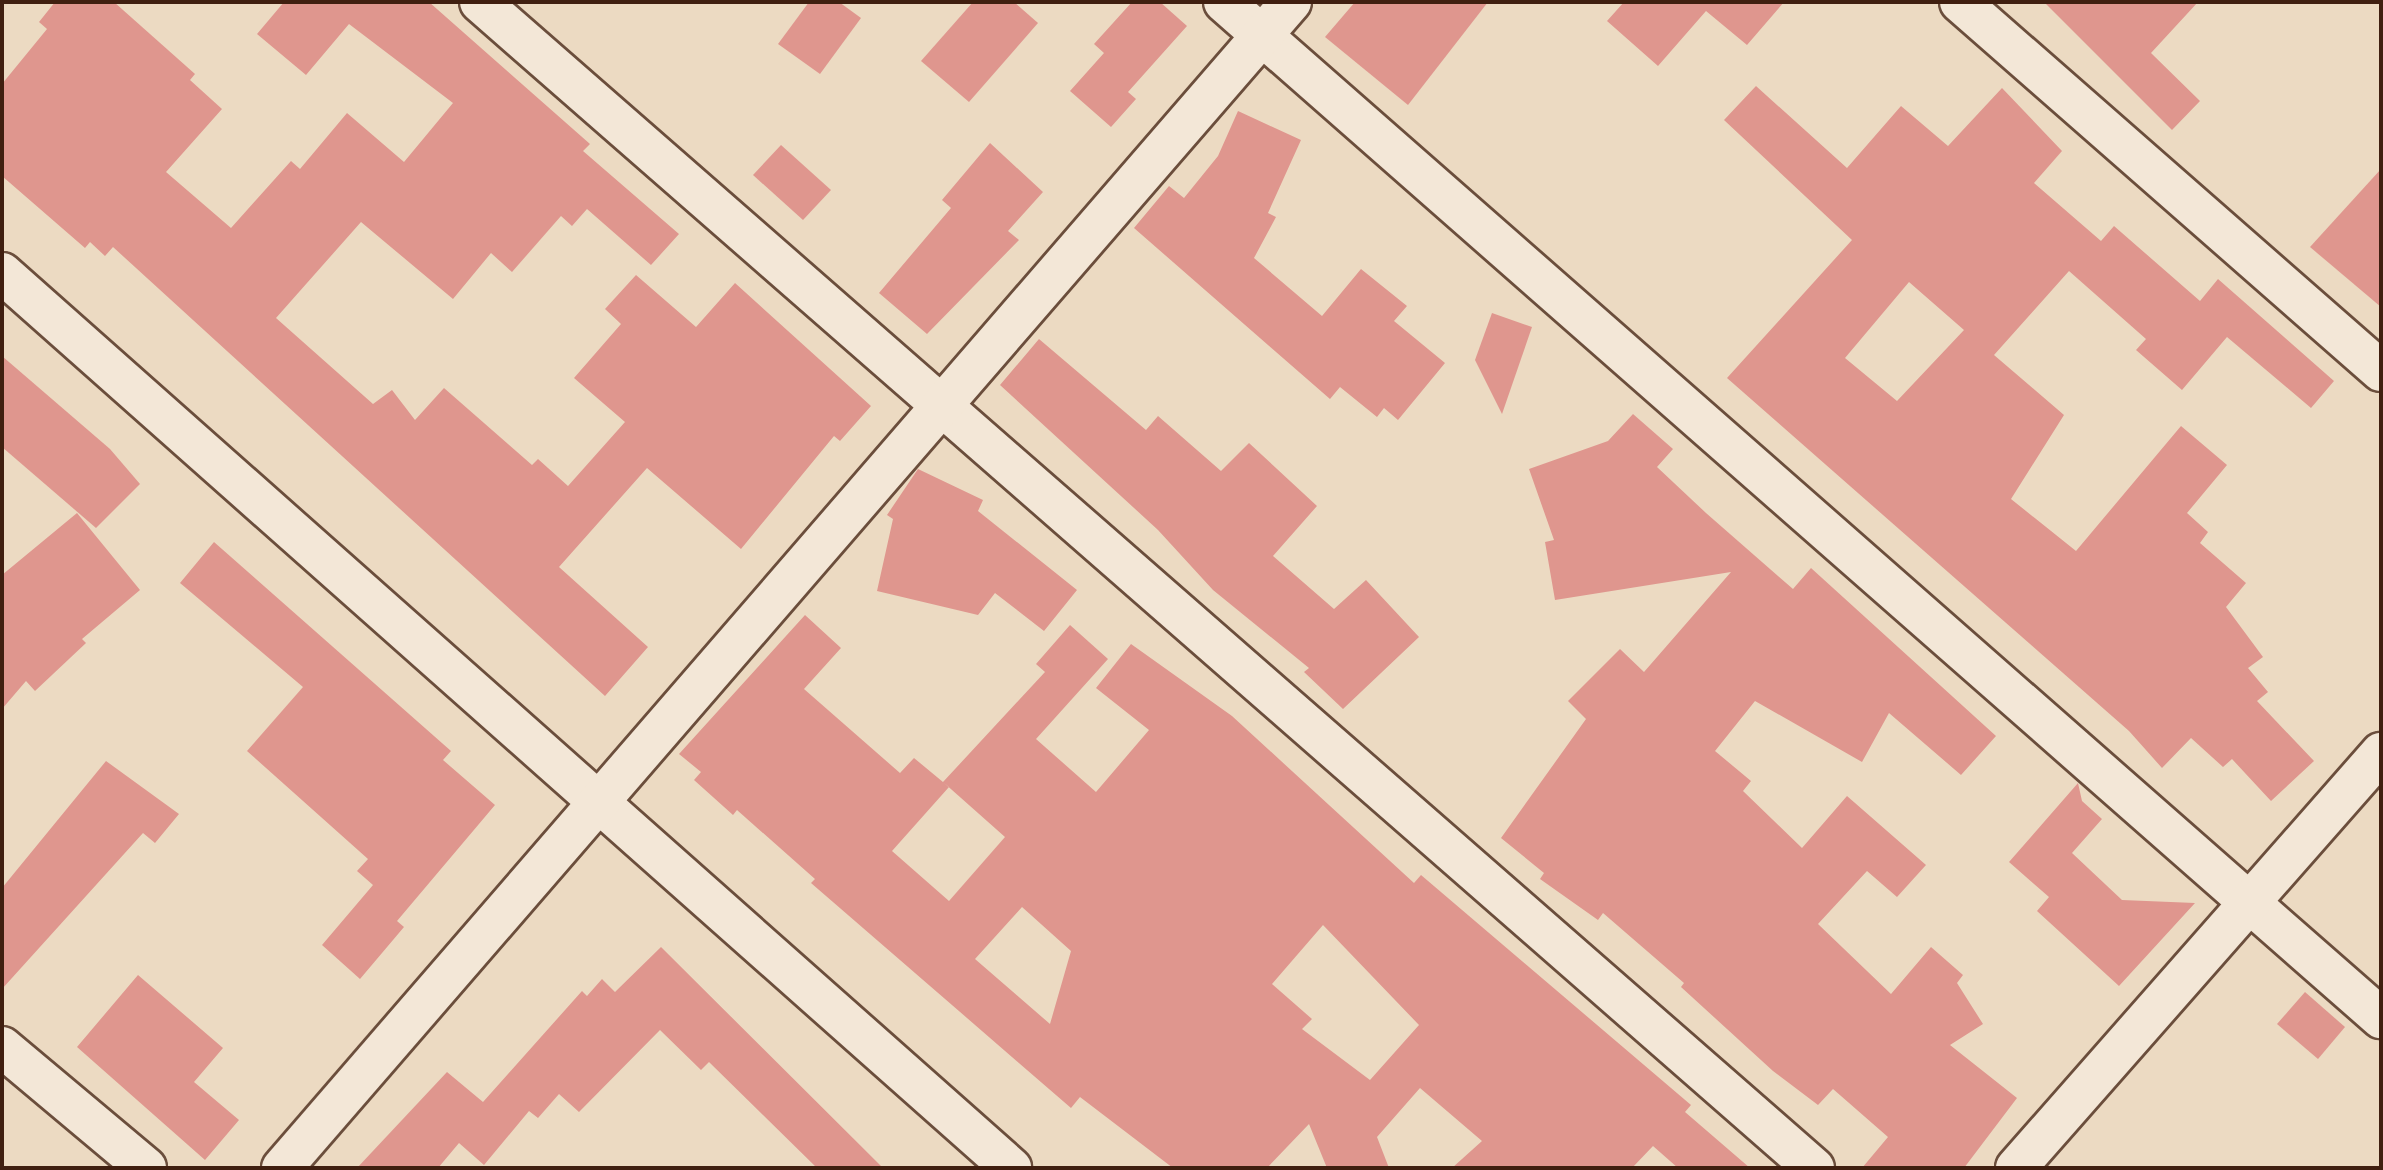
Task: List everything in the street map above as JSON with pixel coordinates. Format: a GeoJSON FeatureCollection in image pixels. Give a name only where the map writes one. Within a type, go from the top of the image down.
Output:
{"type":"FeatureCollection","features":[{"type":"Feature","properties":{"kind":"street"},"geometry":{"type":"LineString","coordinates":[[480,2],[1814,1168]]}},
{"type":"Feature","properties":{"kind":"street"},"geometry":{"type":"LineString","coordinates":[[1224,2],[2381,1018]]}},
{"type":"Feature","properties":{"kind":"street"},"geometry":{"type":"LineString","coordinates":[[282,1168],[1291,2]]}},
{"type":"Feature","properties":{"kind":"street"},"geometry":{"type":"LineString","coordinates":[[1960,2],[2381,371]]}},
{"type":"Feature","properties":{"kind":"street"},"geometry":{"type":"LineString","coordinates":[[2,273],[1011,1168]]}},
{"type":"Feature","properties":{"kind":"street"},"geometry":{"type":"LineString","coordinates":[[2016,1168],[2381,753]]}},
{"type":"Feature","properties":{"kind":"street"},"geometry":{"type":"LineString","coordinates":[[2,1047],[146,1168]]}},
{"type":"Feature","properties":{"kind":"building"},"geometry":{"type":"Polygon","coordinates":[[[55,2],[114,2],[195,74],[190,80],[222,109],[166,172],[231,228],[291,161],[300,169],[347,113],[404,162],[453,103],[349,24],[306,75],[257,34],[284,2],[429,2],[590,144],[583,151],[679,234],[651,265],[587,209],[572,226],[561,216],[512,272],[491,253],[453,299],[361,222],[276,318],[373,404],[392,390],[415,420],[444,388],[532,465],[538,459],[568,486],[625,422],[574,378],[621,324],[605,309],[636,275],[696,327],[735,283],[871,406],[840,441],[834,436],[741,549],[647,468],[559,567],[648,647],[605,696],[113,247],[105,256],[90,242],[85,248],[2,176],[2,84],[47,29],[39,22],[55,2]]]}},
{"type":"Feature","properties":{"kind":"building"},"geometry":{"type":"Polygon","coordinates":[[[809,2],[839,2],[861,18],[820,74],[778,44],[809,2]]]}},
{"type":"Feature","properties":{"kind":"building"},"geometry":{"type":"Polygon","coordinates":[[[973,2],[1014,2],[1038,23],[969,102],[921,61],[973,2]]]}},
{"type":"Feature","properties":{"kind":"building"},"geometry":{"type":"Polygon","coordinates":[[[1132,2],[1160,2],[1187,26],[1128,92],[1136,99],[1111,127],[1070,91],[1104,53],[1094,44],[1132,2]]]}},
{"type":"Feature","properties":{"kind":"building"},"geometry":{"type":"Polygon","coordinates":[[[1355,2],[1488,2],[1408,105],[1325,37],[1355,2]]]}},
{"type":"Feature","properties":{"kind":"building"},"geometry":{"type":"Polygon","coordinates":[[[1624,2],[1784,2],[1747,45],[1706,11],[1658,66],[1607,21],[1624,2]]]}},
{"type":"Feature","properties":{"kind":"building"},"geometry":{"type":"Polygon","coordinates":[[[2044,2],[2198,2],[2151,53],[2200,101],[2172,130],[2044,2]]]}},
{"type":"Feature","properties":{"kind":"building"},"geometry":{"type":"Polygon","coordinates":[[[1756,86],[1847,168],[1901,106],[1948,146],[2002,88],[2062,151],[2034,183],[2101,241],[2114,226],[2200,301],[2218,279],[2334,381],[2311,408],[2227,337],[2182,390],[2136,350],[2146,339],[2069,271],[1994,355],[2064,415],[2011,499],[2076,551],[2181,426],[2227,465],[2187,513],[2208,532],[2200,543],[2246,583],[2226,607],[2263,657],[2248,668],[2268,692],[2257,701],[2314,761],[2271,801],[2232,759],[2223,767],[2191,738],[2162,768],[2129,731],[1727,378],[1852,240],[1724,120],[1756,86]],[[1909,282],[1845,358],[1897,401],[1964,330],[1909,282]]]}},
{"type":"Feature","properties":{"kind":"building"},"geometry":{"type":"Polygon","coordinates":[[[1238,111],[1301,140],[1268,213],[1276,217],[1254,258],[1322,316],[1361,269],[1407,306],[1394,321],[1445,363],[1398,420],[1384,408],[1377,417],[1340,387],[1330,399],[1134,228],[1169,186],[1184,198],[1218,156],[1238,111]]]}},
{"type":"Feature","properties":{"kind":"building"},"geometry":{"type":"Polygon","coordinates":[[[990,143],[1043,192],[1008,231],[1019,240],[927,334],[879,293],[951,208],[942,200],[990,143]]]}},
{"type":"Feature","properties":{"kind":"building"},"geometry":{"type":"Polygon","coordinates":[[[781,145],[831,190],[803,220],[753,175],[781,145]]]}},
{"type":"Feature","properties":{"kind":"building"},"geometry":{"type":"Polygon","coordinates":[[[2381,169],[2381,307],[2310,247],[2381,169]]]}},
{"type":"Feature","properties":{"kind":"building"},"geometry":{"type":"Polygon","coordinates":[[[1492,313],[1532,327],[1502,414],[1475,360],[1492,313]]]}},
{"type":"Feature","properties":{"kind":"building"},"geometry":{"type":"Polygon","coordinates":[[[1039,339],[1146,430],[1158,416],[1221,471],[1249,443],[1317,506],[1273,556],[1334,609],[1366,580],[1419,637],[1343,709],[1304,672],[1309,668],[1213,590],[1158,530],[1000,385],[1039,339]]]}},
{"type":"Feature","properties":{"kind":"building"},"geometry":{"type":"Polygon","coordinates":[[[2,356],[110,449],[140,484],[96,528],[2,447],[2,356]]]}},
{"type":"Feature","properties":{"kind":"building"},"geometry":{"type":"Polygon","coordinates":[[[1633,414],[1673,449],[1657,467],[1706,513],[1793,589],[1811,568],[1996,736],[1961,775],[1889,713],[1862,762],[1755,701],[1715,751],[1751,781],[1743,791],[1802,848],[1847,796],[1926,865],[1897,897],[1867,871],[1818,924],[1891,994],[1931,947],[1963,975],[1957,983],[1983,1024],[1950,1045],[2017,1098],[1964,1168],[1862,1168],[1888,1137],[1833,1089],[1818,1105],[1773,1071],[1681,987],[1684,983],[1603,913],[1598,920],[1540,879],[1544,873],[1501,838],[1586,719],[1568,701],[1620,649],[1644,672],[1731,572],[1555,600],[1545,542],[1554,540],[1529,469],[1608,441],[1633,414]]]}},
{"type":"Feature","properties":{"kind":"building"},"geometry":{"type":"Polygon","coordinates":[[[918,469],[983,500],[978,511],[1077,590],[1044,631],[995,593],[978,615],[877,591],[893,519],[887,515],[918,469]]]}},
{"type":"Feature","properties":{"kind":"building"},"geometry":{"type":"Polygon","coordinates":[[[77,513],[140,590],[82,639],[86,643],[35,691],[26,681],[2,709],[2,575],[77,513]]]}},
{"type":"Feature","properties":{"kind":"building"},"geometry":{"type":"Polygon","coordinates":[[[214,542],[451,751],[443,760],[495,805],[397,921],[404,927],[360,979],[322,945],[373,885],[357,871],[368,859],[247,751],[303,687],[180,583],[214,542]]]}},
{"type":"Feature","properties":{"kind":"building"},"geometry":{"type":"Polygon","coordinates":[[[805,615],[841,648],[804,689],[900,773],[914,758],[943,782],[1045,672],[1036,664],[1070,625],[1108,659],[1036,739],[1096,792],[1149,730],[1096,688],[1131,644],[1232,716],[1414,883],[1421,875],[1691,1105],[1685,1112],[1750,1168],[1678,1168],[1653,1146],[1632,1168],[1452,1168],[1482,1141],[1420,1088],[1377,1137],[1389,1168],[1327,1168],[1309,1124],[1267,1168],[1173,1168],[1080,1097],[1071,1108],[811,883],[815,879],[737,810],[733,815],[694,780],[701,772],[679,754],[805,615]],[[949,787],[892,851],[949,901],[1005,837],[949,787]],[[1022,907],[975,959],[1050,1024],[1071,951],[1022,907]],[[1323,925],[1272,984],[1312,1019],[1302,1029],[1370,1080],[1419,1025],[1323,925]]]}},
{"type":"Feature","properties":{"kind":"building"},"geometry":{"type":"Polygon","coordinates":[[[106,761],[179,814],[155,843],[143,833],[2,989],[2,888],[106,761]]]}},
{"type":"Feature","properties":{"kind":"building"},"geometry":{"type":"Polygon","coordinates":[[[2078,783],[2082,801],[2102,819],[2072,853],[2122,900],[2195,903],[2119,986],[2037,911],[2049,897],[2009,862],[2078,783]]]}},
{"type":"Feature","properties":{"kind":"building"},"geometry":{"type":"Polygon","coordinates":[[[661,947],[883,1168],[817,1168],[709,1062],[701,1070],[660,1030],[579,1112],[559,1094],[538,1118],[529,1111],[484,1165],[459,1143],[438,1168],[357,1168],[447,1072],[483,1102],[582,991],[587,996],[602,979],[615,992],[661,947]]]}},
{"type":"Feature","properties":{"kind":"building"},"geometry":{"type":"Polygon","coordinates":[[[138,975],[223,1048],[194,1082],[239,1120],[205,1160],[77,1047],[138,975]]]}},
{"type":"Feature","properties":{"kind":"building"},"geometry":{"type":"Polygon","coordinates":[[[2305,992],[2345,1027],[2318,1059],[2277,1024],[2305,992]]]}}]}
